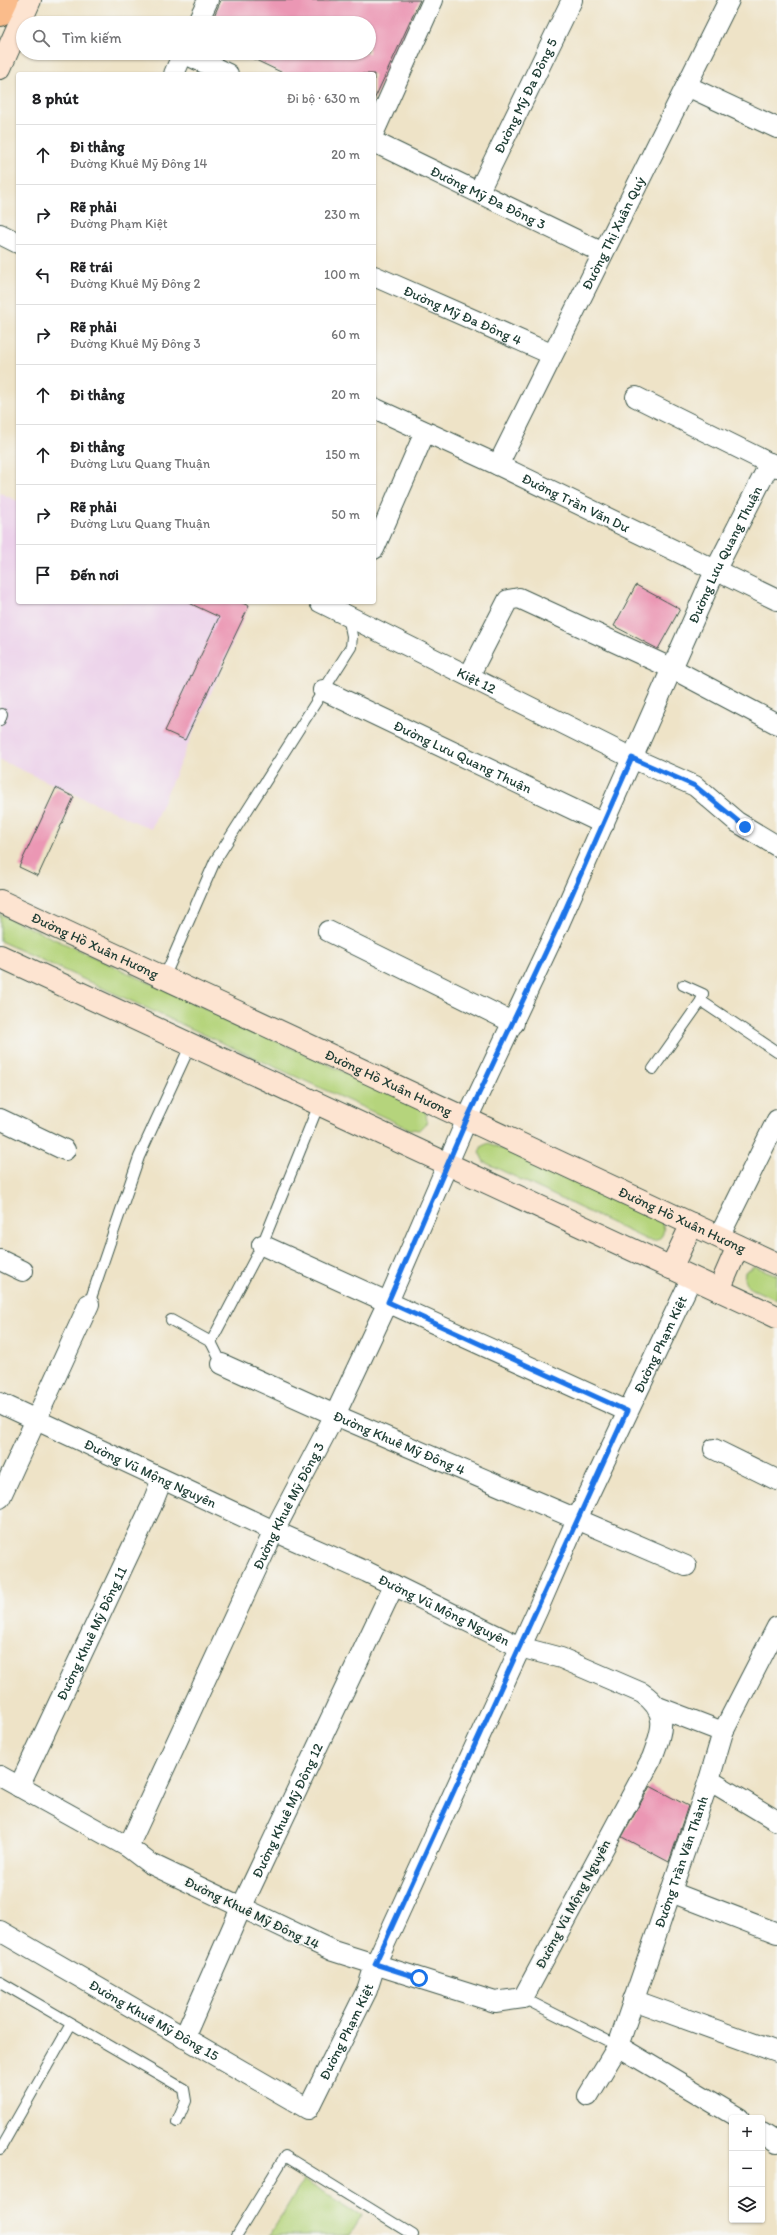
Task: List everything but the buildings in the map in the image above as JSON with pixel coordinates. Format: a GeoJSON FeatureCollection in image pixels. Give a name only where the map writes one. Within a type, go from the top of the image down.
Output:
{"type":"FeatureCollection","features":[{"type":"Feature","properties":{"kind":"highway"},"geometry":{"type":"LineString","coordinates":[[0,15],[7,0]]}},
{"type":"Feature","properties":{"kind":"main road"},"geometry":{"type":"LineString","coordinates":[[23,16],[30,0]]}},
{"type":"Feature","properties":{"kind":"main road"},"geometry":{"type":"LineString","coordinates":[[0,68],[16,32]]}},
{"type":"Feature","properties":{"kind":"main road","name":"Đường Hồ Xuân Hương"},"geometry":{"type":"LineString","coordinates":[[0,901],[777,1264]]}},
{"type":"Feature","properties":{"kind":"main road"},"geometry":{"type":"LineString","coordinates":[[0,956],[777,1317]]}},
{"type":"Feature","properties":{"kind":"main road"},"geometry":{"type":"LineString","coordinates":[[671,1268],[692,1224]]}},
{"type":"Feature","properties":{"kind":"main road"},"geometry":{"type":"LineString","coordinates":[[718,1290],[728,1241]]}},
{"type":"Feature","properties":{"kind":"street"},"geometry":{"type":"LineString","coordinates":[[200,16],[208,0]]}},
{"type":"Feature","properties":{"kind":"street"},"geometry":{"type":"LineString","coordinates":[[376,128],[433,0]]}},
{"type":"Feature","properties":{"kind":"street","name":"Đường Mỹ Đa Đông 5"},"geometry":{"type":"LineString","coordinates":[[479,191],[572,0]]}},
{"type":"Feature","properties":{"kind":"street","name":"Đường Thị Xuân Quý"},"geometry":{"type":"LineString","coordinates":[[498,465],[551,354],[688,86],[729,0]]}},
{"type":"Feature","properties":{"kind":"street"},"geometry":{"type":"LineString","coordinates":[[175,72],[180,60]]}},
{"type":"Feature","properties":{"kind":"street"},"geometry":{"type":"LineString","coordinates":[[198,60],[224,72]]}},
{"type":"Feature","properties":{"kind":"street"},"geometry":{"type":"LineString","coordinates":[[688,86],[777,128]]}},
{"type":"Feature","properties":{"kind":"street","name":"Đường Mỹ Đa Đông 3"},"geometry":{"type":"LineString","coordinates":[[376,143],[479,191],[603,253]]}},
{"type":"Feature","properties":{"kind":"street"},"geometry":{"type":"LineString","coordinates":[[0,234],[16,242]]}},
{"type":"Feature","properties":{"kind":"street","name":"Đường Mỹ Đa Đông 4"},"geometry":{"type":"LineString","coordinates":[[376,277],[551,354]]}},
{"type":"Feature","properties":{"kind":"street"},"geometry":{"type":"LineString","coordinates":[[636,397],[773,465]]}},
{"type":"Feature","properties":{"kind":"street","name":"Đường Trần Văn Dư"},"geometry":{"type":"LineString","coordinates":[[376,409],[498,465],[777,600]]}},
{"type":"Feature","properties":{"kind":"street"},"geometry":{"type":"LineString","coordinates":[[376,544],[425,432]]}},
{"type":"Feature","properties":{"kind":"street","name":"Đường Lưu Quang Thuận"},"geometry":{"type":"LineString","coordinates":[[448,1164],[467,1119],[514,1023],[604,824],[715,571],[773,465]]}},
{"type":"Feature","properties":{"kind":"street"},"geometry":{"type":"LineString","coordinates":[[468,676],[508,600],[518,598],[673,668],[777,724]]}},
{"type":"Feature","properties":{"kind":"street","name":"Kiệt 12"},"geometry":{"type":"LineString","coordinates":[[329,604],[350,609],[468,676],[632,758]]}},
{"type":"Feature","properties":{"kind":"street","name":"Đường Lưu Quang Thuận"},"geometry":{"type":"LineString","coordinates":[[323,690],[604,824]]}},
{"type":"Feature","properties":{"kind":"street"},"geometry":{"type":"LineString","coordinates":[[632,758],[695,786],[737,822],[777,846]]}},
{"type":"Feature","properties":{"kind":"street"},"geometry":{"type":"LineString","coordinates":[[328,931],[514,1023]]}},
{"type":"Feature","properties":{"kind":"street"},"geometry":{"type":"LineString","coordinates":[[0,1119],[65,1150]]}},
{"type":"Feature","properties":{"kind":"street"},"geometry":{"type":"LineString","coordinates":[[728,1241],[777,1120]]}},
{"type":"Feature","properties":{"kind":"street","name":"Đường Khuê Mỹ Đông 3"},"geometry":{"type":"LineString","coordinates":[[128,1847],[274,1531],[335,1415],[388,1302],[448,1164]]}},
{"type":"Feature","properties":{"kind":"street"},"geometry":{"type":"LineString","coordinates":[[262,1245],[627,1411]]}},
{"type":"Feature","properties":{"kind":"street"},"geometry":{"type":"LineString","coordinates":[[0,1260],[23,1271]]}},
{"type":"Feature","properties":{"kind":"street","name":"Đường Phạm Kiệt"},"geometry":{"type":"LineString","coordinates":[[308,2110],[367,1990],[375,1964],[520,1648],[576,1519],[692,1277]]}},
{"type":"Feature","properties":{"kind":"street"},"geometry":{"type":"LineString","coordinates":[[0,1498],[89,1304]]}},
{"type":"Feature","properties":{"kind":"street","name":"Đường Khuê Mỹ Đông 4"},"geometry":{"type":"LineString","coordinates":[[222,1364],[335,1415],[686,1566]]}},
{"type":"Feature","properties":{"kind":"street","name":"Đường Vũ Mộng Nguyên"},"geometry":{"type":"LineString","coordinates":[[0,1403],[274,1531],[394,1585],[520,1648],[561,1658],[651,1699],[658,1708],[662,1720],[661,1733],[652,1758],[523,1998]]}},
{"type":"Feature","properties":{"kind":"street"},"geometry":{"type":"LineString","coordinates":[[714,1450],[777,1480]]}},
{"type":"Feature","properties":{"kind":"street","name":"Đường Khuê Mỹ Đông 11"},"geometry":{"type":"LineString","coordinates":[[19,1787],[151,1507],[162,1479]]}},
{"type":"Feature","properties":{"kind":"street","name":"Đường Khuê Mỹ Đông 12"},"geometry":{"type":"LineString","coordinates":[[184,2038],[240,1908],[394,1585]]}},
{"type":"Feature","properties":{"kind":"street","name":"Đường Trần Văn Thành"},"geometry":{"type":"LineString","coordinates":[[588,2096],[618,2046],[709,1780],[723,1732],[777,1627]]}},
{"type":"Feature","properties":{"kind":"street"},"geometry":{"type":"LineString","coordinates":[[658,1708],[723,1732]]}},
{"type":"Feature","properties":{"kind":"street","name":"Đường Khuê Mỹ Đông 14"},"geometry":{"type":"LineString","coordinates":[[0,1776],[128,1847],[148,1863],[240,1908],[272,1921],[333,1952],[495,2002],[523,1998]]}},
{"type":"Feature","properties":{"kind":"street"},"geometry":{"type":"LineString","coordinates":[[709,1780],[777,1821]]}},
{"type":"Feature","properties":{"kind":"street"},"geometry":{"type":"LineString","coordinates":[[671,1892],[777,1933]]}},
{"type":"Feature","properties":{"kind":"street","name":"Đường Khuê Mỹ Đông 15"},"geometry":{"type":"LineString","coordinates":[[0,1931],[308,2110]]}},
{"type":"Feature","properties":{"kind":"street"},"geometry":{"type":"LineString","coordinates":[[634,2000],[777,2052]]}},
{"type":"Feature","properties":{"kind":"street"},"geometry":{"type":"LineString","coordinates":[[618,2046],[735,2115]]}},
{"type":"Feature","properties":{"kind":"street"},"geometry":{"type":"LineString","coordinates":[[765,2135],[777,2143]]}},
{"type":"Feature","properties":{"kind":"lane"},"geometry":{"type":"LineString","coordinates":[[164,978],[215,861],[351,647],[352,636],[350,609]]}},
{"type":"Feature","properties":{"kind":"lane"},"geometry":{"type":"LineString","coordinates":[[653,1069],[701,1001],[704,994],[683,985]]}},
{"type":"Feature","properties":{"kind":"lane"},"geometry":{"type":"LineString","coordinates":[[701,1001],[777,1052]]}},
{"type":"Feature","properties":{"kind":"lane"},"geometry":{"type":"LineString","coordinates":[[89,1304],[139,1157],[191,1044]]}},
{"type":"Feature","properties":{"kind":"lane"},"geometry":{"type":"LineString","coordinates":[[211,1342],[262,1245],[319,1104]]}},
{"type":"Feature","properties":{"kind":"lane"},"geometry":{"type":"LineString","coordinates":[[171,1320],[211,1342],[222,1364]]}},
{"type":"Feature","properties":{"kind":"lane"},"geometry":{"type":"LineString","coordinates":[[0,1982],[184,2089],[186,2101],[177,2122]]}},
{"type":"Feature","properties":{"kind":"lane"},"geometry":{"type":"LineString","coordinates":[[523,1998],[618,2046]]}},
{"type":"Feature","properties":{"kind":"lane"},"geometry":{"type":"LineString","coordinates":[[0,2149],[71,2024]]}},
{"type":"Feature","properties":{"kind":"lane"},"geometry":{"type":"LineString","coordinates":[[237,2235],[285,2156],[412,2235]]}},
{"type":"Feature","properties":{"kind":"shaded area"},"geometry":{"type":"Polygon","coordinates":[[[0,493],[16,500],[16,604],[244,604],[249,606],[151,829],[0,760],[0,493]]]}},
{"type":"Feature","properties":{"kind":"green space"},"geometry":{"type":"Polygon","coordinates":[[[0,914],[418,1106],[426,1112],[427,1122],[419,1130],[410,1129],[0,941],[0,914]]]}},
{"type":"Feature","properties":{"kind":"green space"},"geometry":{"type":"Polygon","coordinates":[[[489,1143],[661,1221],[664,1230],[662,1235],[655,1241],[647,1240],[484,1162],[479,1152],[482,1146],[489,1143]]]}},
{"type":"Feature","properties":{"kind":"green space"},"geometry":{"type":"Polygon","coordinates":[[[754,1266],[777,1275],[777,1300],[748,1287],[744,1279],[745,1272],[754,1266]]]}},
{"type":"Feature","properties":{"kind":"green space"},"geometry":{"type":"Polygon","coordinates":[[[303,2180],[362,2216],[350,2235],[270,2235],[303,2180]]]}},
{"type":"Feature","properties":{"kind":"route"},"geometry":{"type":"LineString","coordinates":[[419,1978],[375,1964],[537,1611],[576,1519],[627,1411],[388,1302],[467,1119],[514,1023],[632,758],[695,786],[704,792],[737,822],[745,827]]}}]}
